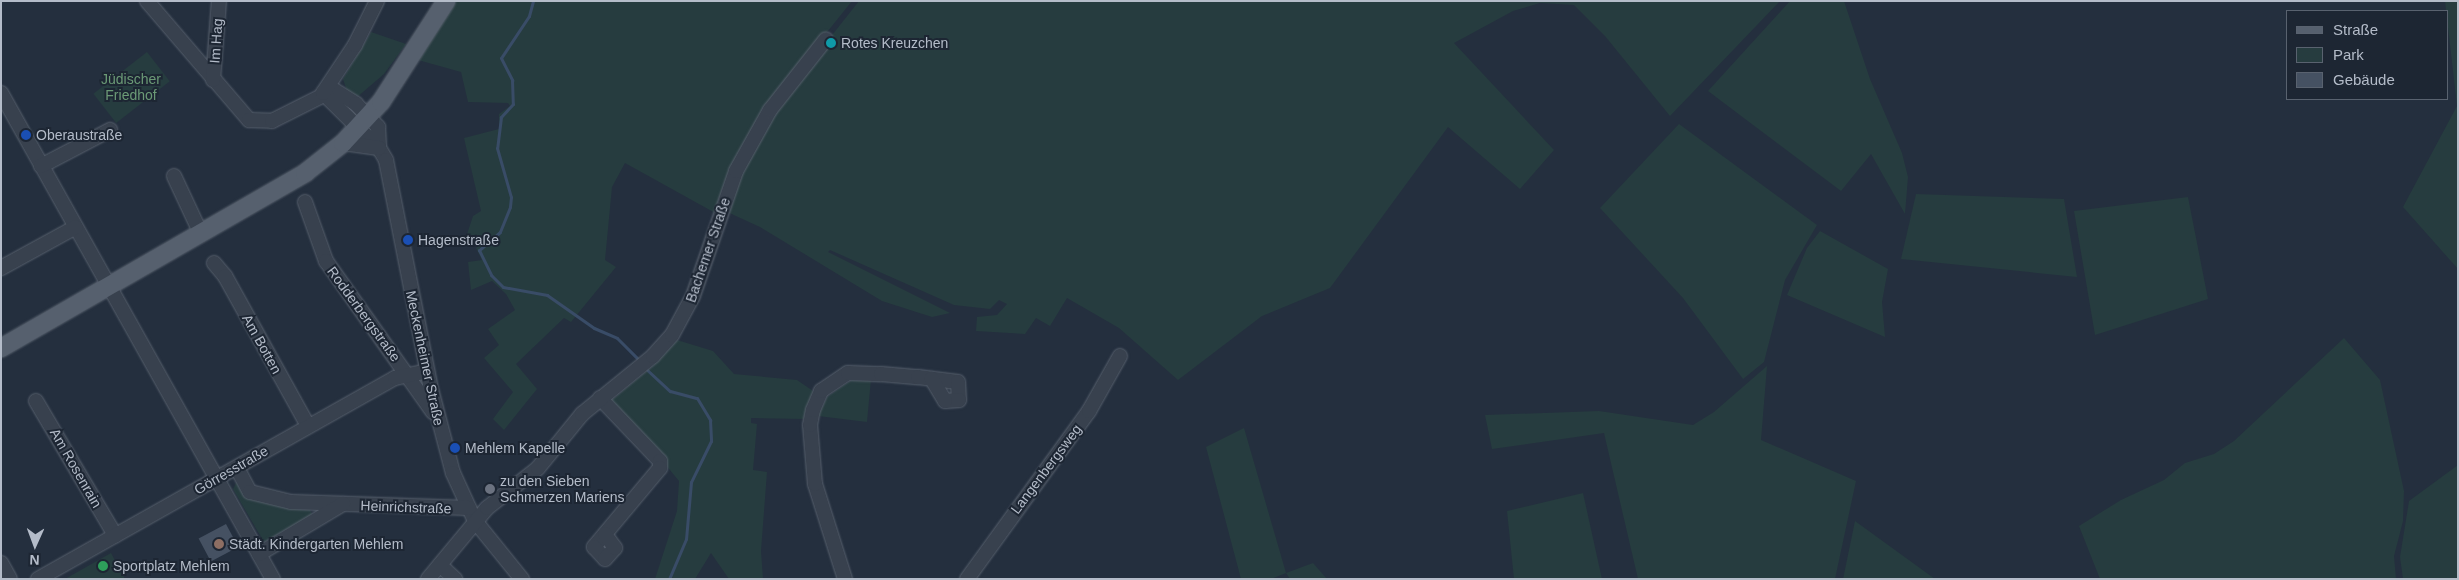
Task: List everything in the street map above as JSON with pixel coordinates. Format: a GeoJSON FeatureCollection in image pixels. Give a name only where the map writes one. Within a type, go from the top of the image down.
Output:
{"type":"FeatureCollection","features":[{"type":"Feature","properties":{"kind":"main road"},"geometry":{"type":"LineString","coordinates":[[1,348],[290,183],[343,142],[364,121],[401,75],[446,1]]}},
{"type":"Feature","properties":{"kind":"street"},"geometry":{"type":"LineString","coordinates":[[147,1],[241,113],[254,122],[272,121],[323,93],[334,90],[364,121]]}},
{"type":"Feature","properties":{"kind":"street","name":"Im Hag"},"geometry":{"type":"LineString","coordinates":[[214,80],[219,1]]}},
{"type":"Feature","properties":{"kind":"street"},"geometry":{"type":"LineString","coordinates":[[323,93],[351,52],[377,1]]}},
{"type":"Feature","properties":{"kind":"street","name":"Bachemer Straße"},"geometry":{"type":"LineString","coordinates":[[475,520],[538,468],[582,414],[643,364],[672,335],[685,314],[736,171],[770,110],[826,39]]}},
{"type":"Feature","properties":{"kind":"street"},"geometry":{"type":"LineString","coordinates":[[1,93],[273,579]]}},
{"type":"Feature","properties":{"kind":"street","name":"Meckenheimer Straße"},"geometry":{"type":"LineString","coordinates":[[364,121],[378,128],[379,148],[391,177],[437,419],[453,473],[475,520],[522,579]]}},
{"type":"Feature","properties":{"kind":"street"},"geometry":{"type":"LineString","coordinates":[[41,166],[110,130]]}},
{"type":"Feature","properties":{"kind":"street"},"geometry":{"type":"LineString","coordinates":[[343,142],[379,148]]}},
{"type":"Feature","properties":{"kind":"street"},"geometry":{"type":"LineString","coordinates":[[174,176],[201,234]]}},
{"type":"Feature","properties":{"kind":"street","name":"Rodderbergstraße"},"geometry":{"type":"LineString","coordinates":[[305,202],[326,261],[437,419]]}},
{"type":"Feature","properties":{"kind":"street"},"geometry":{"type":"LineString","coordinates":[[1,268],[76,227]]}},
{"type":"Feature","properties":{"kind":"street","name":"Am Botten"},"geometry":{"type":"LineString","coordinates":[[214,263],[225,276],[308,426]]}},
{"type":"Feature","properties":{"kind":"street","name":"Langenbergsweg"},"geometry":{"type":"LineString","coordinates":[[967,579],[1089,411],[1120,356]]}},
{"type":"Feature","properties":{"kind":"street","name":"Görresstraße"},"geometry":{"type":"LineString","coordinates":[[38,579],[237,468],[308,426],[407,374],[427,371]]}},
{"type":"Feature","properties":{"kind":"street"},"geometry":{"type":"LineString","coordinates":[[845,579],[815,484],[810,425],[813,410],[821,391],[848,374],[932,379]]}},
{"type":"Feature","properties":{"kind":"street"},"geometry":{"type":"LineString","coordinates":[[600,398],[660,461],[660,468],[605,534]]}},
{"type":"Feature","properties":{"kind":"street","name":"Am Rosenrain"},"geometry":{"type":"LineString","coordinates":[[36,401],[115,535]]}},
{"type":"Feature","properties":{"kind":"street","name":"Heinrichstraße"},"geometry":{"type":"LineString","coordinates":[[237,468],[250,492],[291,502],[469,508]]}},
{"type":"Feature","properties":{"kind":"street","name":"Heinrichstraße"},"geometry":{"type":"LineString","coordinates":[[259,554],[343,504]]}},
{"type":"Feature","properties":{"kind":"street"},"geometry":{"type":"LineString","coordinates":[[428,579],[475,520]]}},
{"type":"Feature","properties":{"kind":"street"},"geometry":{"type":"LineString","coordinates":[[1,563],[10,579]]}},
{"type":"Feature","properties":{"kind":"street"},"geometry":{"type":"LineString","coordinates":[[440,565],[454,579]]}},
{"type":"Feature","properties":{"kind":"green space"},"geometry":{"type":"Polygon","coordinates":[[[455,1],[852,1],[767,107],[717,214],[625,163],[612,187],[605,260],[616,267],[571,322],[564,318],[516,364],[537,389],[504,430],[493,419],[513,392],[484,358],[499,345],[488,329],[515,310],[506,294],[492,281],[471,290],[468,262],[482,260],[476,248],[491,235],[466,237],[473,216],[481,211],[464,138],[499,129],[499,114],[510,106],[508,103],[468,102],[461,72],[418,60],[455,1]]]}},
{"type":"Feature","properties":{"kind":"green space"},"geometry":{"type":"Polygon","coordinates":[[[859,1],[1780,1],[1670,116],[1605,36],[1574,5],[1540,3],[1513,11],[1454,43],[1554,150],[1520,189],[1448,127],[1330,288],[1262,316],[1178,380],[1119,328],[1067,298],[1050,326],[1036,318],[1025,334],[976,331],[977,317],[997,315],[1007,304],[999,300],[990,309],[954,305],[830,250],[828,252],[950,313],[932,317],[882,301],[760,227],[725,211],[772,111],[859,1]]]}},
{"type":"Feature","properties":{"kind":"green space"},"geometry":{"type":"Polygon","coordinates":[[[1790,1],[1844,1],[1870,79],[1902,153],[1908,177],[1905,214],[1871,154],[1841,191],[1708,91],[1790,1]]]}},
{"type":"Feature","properties":{"kind":"green space"},"geometry":{"type":"Polygon","coordinates":[[[2445,1],[2458,1],[2458,269],[2403,207],[2457,106],[2449,36],[2449,10],[2446,10],[2445,1]]]}},
{"type":"Feature","properties":{"kind":"green space"},"geometry":{"type":"Polygon","coordinates":[[[371,32],[406,44],[384,74],[356,98],[348,94],[343,79],[371,32]]]}},
{"type":"Feature","properties":{"kind":"green space","name":"Jüdischer Friedhof"},"geometry":{"type":"Polygon","coordinates":[[[147,52],[170,81],[116,123],[93,94],[147,52]]]}},
{"type":"Feature","properties":{"kind":"green space"},"geometry":{"type":"Polygon","coordinates":[[[1679,124],[1817,225],[1785,280],[1764,362],[1743,379],[1683,298],[1600,208],[1679,124]]]}},
{"type":"Feature","properties":{"kind":"green space"},"geometry":{"type":"Polygon","coordinates":[[[1916,194],[2064,199],[2077,277],[1901,259],[1916,194]]]}},
{"type":"Feature","properties":{"kind":"green space"},"geometry":{"type":"Polygon","coordinates":[[[2188,197],[2208,299],[2095,335],[2074,211],[2188,197]]]}},
{"type":"Feature","properties":{"kind":"green space"},"geometry":{"type":"Polygon","coordinates":[[[1820,231],[1888,269],[1882,302],[1885,337],[1787,295],[1807,248],[1820,231]]]}},
{"type":"Feature","properties":{"kind":"green space"},"geometry":{"type":"Polygon","coordinates":[[[2344,338],[2380,380],[2404,491],[2403,521],[2394,556],[2396,579],[2100,579],[2079,526],[2121,500],[2164,480],[2185,463],[2214,454],[2234,441],[2344,338]]]}},
{"type":"Feature","properties":{"kind":"green space"},"geometry":{"type":"Polygon","coordinates":[[[677,340],[713,351],[734,374],[797,380],[813,391],[805,419],[751,418],[751,423],[757,424],[753,470],[767,472],[761,551],[763,579],[729,579],[711,553],[695,579],[655,579],[677,511],[679,481],[612,400],[654,365],[677,340]]]}},
{"type":"Feature","properties":{"kind":"green space"},"geometry":{"type":"Polygon","coordinates":[[[1767,366],[1761,440],[1856,481],[1835,579],[1638,579],[1604,433],[1492,449],[1485,415],[1599,411],[1693,425],[1714,412],[1767,366]]]}},
{"type":"Feature","properties":{"kind":"green space"},"geometry":{"type":"Polygon","coordinates":[[[853,379],[871,379],[867,422],[818,416],[827,397],[853,379]]]}},
{"type":"Feature","properties":{"kind":"green space"},"geometry":{"type":"Polygon","coordinates":[[[1244,428],[1286,573],[1271,579],[1241,579],[1206,447],[1244,428]]]}},
{"type":"Feature","properties":{"kind":"green space"},"geometry":{"type":"Polygon","coordinates":[[[2458,465],[2458,579],[2403,579],[2400,557],[2409,501],[2458,465]]]}},
{"type":"Feature","properties":{"kind":"green space"},"geometry":{"type":"Polygon","coordinates":[[[238,479],[248,496],[307,506],[313,515],[264,542],[233,489],[238,479]]]}},
{"type":"Feature","properties":{"kind":"green space"},"geometry":{"type":"Polygon","coordinates":[[[1583,493],[1602,579],[1514,579],[1507,511],[1583,493]]]}},
{"type":"Feature","properties":{"kind":"green space"},"geometry":{"type":"Polygon","coordinates":[[[1855,521],[1935,579],[1843,579],[1855,521]]]}},
{"type":"Feature","properties":{"kind":"green space","name":"Sportplatz Mehlem"},"geometry":{"type":"Polygon","coordinates":[[[111,553],[125,579],[65,579],[111,553]]]}},
{"type":"Feature","properties":{"kind":"green space"},"geometry":{"type":"Polygon","coordinates":[[[1313,563],[1327,579],[1290,579],[1286,573],[1313,563]]]}},
{"type":"Feature","properties":{"kind":"building","name":"Städt. Kindergarten Mehlem"},"geometry":{"type":"Polygon","coordinates":[[[226,524],[238,547],[211,562],[199,539],[226,524]]]}},
{"type":"Feature","properties":{"kind":"waterway"},"geometry":{"type":"LineString","coordinates":[[533,1],[529,16],[501,58],[512,80],[513,104],[501,117],[497,148],[511,197],[510,207],[500,232],[479,250],[491,275],[503,287],[547,295],[594,328],[617,338],[640,361]]}},
{"type":"Feature","properties":{"kind":"waterway"},"geometry":{"type":"LineString","coordinates":[[645,368],[670,391],[697,398],[710,420],[711,441],[691,482],[686,539],[669,579]]}},
{"type":"Feature","properties":{"kind":"place","name":"Rotes Kreuzchen"},"geometry":{"type":"Point","coordinates":[831,43]}},
{"type":"Feature","properties":{"kind":"place","name":"Oberaustraße"},"geometry":{"type":"Point","coordinates":[26,135]}},
{"type":"Feature","properties":{"kind":"place","name":"Hagenstraße"},"geometry":{"type":"Point","coordinates":[408,240]}},
{"type":"Feature","properties":{"kind":"place","name":"Mehlem Kapelle"},"geometry":{"type":"Point","coordinates":[455,448]}},
{"type":"Feature","properties":{"kind":"place","name":"zu den Sieben Schmerzen Mariens"},"geometry":{"type":"Point","coordinates":[490,489]}},
{"type":"Feature","properties":{"kind":"place","name":"Städt. Kindergarten Mehlem"},"geometry":{"type":"Point","coordinates":[219,544]}},
{"type":"Feature","properties":{"kind":"place","name":"Sportplatz Mehlem"},"geometry":{"type":"Point","coordinates":[103,566]}}]}
